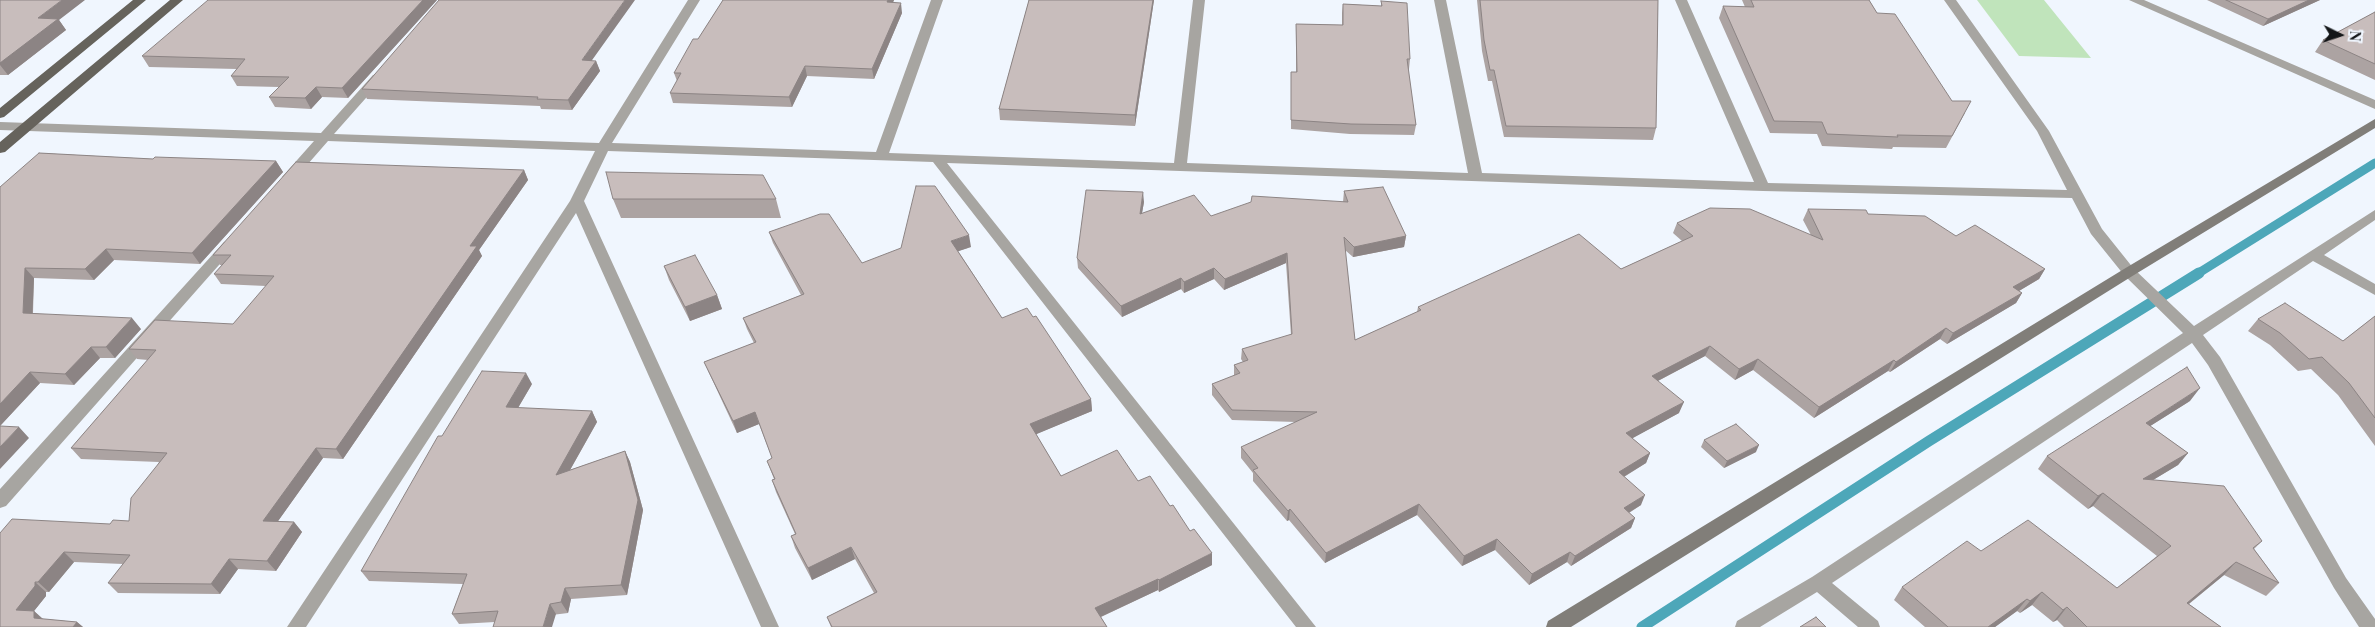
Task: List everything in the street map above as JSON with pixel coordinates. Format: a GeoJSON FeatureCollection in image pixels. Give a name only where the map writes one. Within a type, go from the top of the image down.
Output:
{"type":"FeatureCollection","features":[{"type":"Feature","properties":{"kind":"main road"},"geometry":{"type":"LineString","coordinates":[[0,114],[140,0]]}},
{"type":"Feature","properties":{"kind":"main road"},"geometry":{"type":"LineString","coordinates":[[0,149],[177,0]]}},
{"type":"Feature","properties":{"kind":"street"},"geometry":{"type":"LineString","coordinates":[[296,627],[577,201],[603,147],[694,0]]}},
{"type":"Feature","properties":{"kind":"street"},"geometry":{"type":"LineString","coordinates":[[881,157],[937,0]]}},
{"type":"Feature","properties":{"kind":"street"},"geometry":{"type":"LineString","coordinates":[[1180,167],[1199,0]]}},
{"type":"Feature","properties":{"kind":"street"},"geometry":{"type":"LineString","coordinates":[[1440,0],[1476,177]]}},
{"type":"Feature","properties":{"kind":"street"},"geometry":{"type":"LineString","coordinates":[[1681,0],[1743,146],[1763,187]]}},
{"type":"Feature","properties":{"kind":"street"},"geometry":{"type":"LineString","coordinates":[[1950,0],[2043,131],[2096,232],[2129,272],[2194,335],[2214,361],[2310,532],[2370,627]]}},
{"type":"Feature","properties":{"kind":"street"},"geometry":{"type":"LineString","coordinates":[[2136,0],[2375,105]]}},
{"type":"Feature","properties":{"kind":"street"},"geometry":{"type":"LineString","coordinates":[[278,190],[388,65]]}},
{"type":"Feature","properties":{"kind":"street"},"geometry":{"type":"LineString","coordinates":[[1555,627],[2375,122]]}},
{"type":"Feature","properties":{"kind":"street"},"geometry":{"type":"LineString","coordinates":[[0,126],[938,160],[1763,187],[2076,194]]}},
{"type":"Feature","properties":{"kind":"street"},"geometry":{"type":"LineString","coordinates":[[938,160],[1307,627]]}},
{"type":"Feature","properties":{"kind":"street"},"geometry":{"type":"LineString","coordinates":[[577,201],[770,627]]}},
{"type":"Feature","properties":{"kind":"street"},"geometry":{"type":"LineString","coordinates":[[1744,627],[1818,582],[2375,214]]}},
{"type":"Feature","properties":{"kind":"street"},"geometry":{"type":"LineString","coordinates":[[0,501],[238,234]]}},
{"type":"Feature","properties":{"kind":"street"},"geometry":{"type":"LineString","coordinates":[[2313,255],[2375,290]]}},
{"type":"Feature","properties":{"kind":"street"},"geometry":{"type":"LineString","coordinates":[[1818,582],[1871,627]]}},
{"type":"Feature","properties":{"kind":"green space"},"geometry":{"type":"Polygon","coordinates":[[[1977,0],[2044,0],[2091,58],[2019,56],[1977,0]]]}},
{"type":"Feature","properties":{"kind":"building"},"geometry":{"type":"Polygon","coordinates":[[[0,0],[62,0],[38,18],[58,19],[0,63],[0,0]]]}},
{"type":"Feature","properties":{"kind":"building"},"geometry":{"type":"Polygon","coordinates":[[[208,0],[423,0],[342,88],[316,87],[305,98],[269,97],[289,77],[231,76],[245,59],[142,56],[208,0]]]}},
{"type":"Feature","properties":{"kind":"building"},"geometry":{"type":"Polygon","coordinates":[[[439,0],[625,0],[582,60],[596,61],[568,100],[362,89],[439,0]]]}},
{"type":"Feature","properties":{"kind":"building"},"geometry":{"type":"Polygon","coordinates":[[[723,0],[888,0],[887,2],[901,3],[872,69],[805,66],[789,97],[670,93],[681,73],[674,73],[693,39],[698,39],[723,0]]]}},
{"type":"Feature","properties":{"kind":"building"},"geometry":{"type":"Polygon","coordinates":[[[1029,0],[1153,0],[1135,115],[999,109],[1029,0]]]}},
{"type":"Feature","properties":{"kind":"building"},"geometry":{"type":"Polygon","coordinates":[[[1480,0],[1658,0],[1656,128],[1506,126],[1494,70],[1490,70],[1484,40],[1480,0]]]}},
{"type":"Feature","properties":{"kind":"building"},"geometry":{"type":"Polygon","coordinates":[[[1751,0],[1869,0],[1877,13],[1895,14],[1952,101],[1971,101],[1952,136],[1897,135],[1898,137],[1827,134],[1822,122],[1774,121],[1723,6],[1754,7],[1751,0]]]}},
{"type":"Feature","properties":{"kind":"building"},"geometry":{"type":"Polygon","coordinates":[[[2226,0],[2309,0],[2268,19],[2226,0]]]}},
{"type":"Feature","properties":{"kind":"building"},"geometry":{"type":"Polygon","coordinates":[[[1381,1],[1407,3],[1410,59],[1407,59],[1416,125],[1351,124],[1291,120],[1291,72],[1297,72],[1296,24],[1343,25],[1343,4],[1382,6],[1381,1]]]}},
{"type":"Feature","properties":{"kind":"building"},"geometry":{"type":"Polygon","coordinates":[[[2375,12],[2375,64],[2323,40],[2375,12]]]}},
{"type":"Feature","properties":{"kind":"building"},"geometry":{"type":"Polygon","coordinates":[[[39,153],[153,159],[155,157],[276,161],[192,253],[106,249],[85,269],[25,268],[23,313],[132,318],[106,347],[91,347],[65,374],[30,372],[0,404],[0,187],[39,153]]]}},
{"type":"Feature","properties":{"kind":"building"},"geometry":{"type":"Polygon","coordinates":[[[296,162],[524,170],[470,246],[477,246],[336,449],[316,448],[263,521],[294,522],[267,561],[229,559],[211,584],[108,583],[130,555],[64,552],[38,582],[35,582],[35,586],[16,610],[34,611],[34,618],[77,622],[73,627],[0,627],[0,533],[12,519],[110,524],[113,520],[129,521],[131,498],[167,453],[71,448],[156,350],[129,349],[155,320],[233,324],[274,276],[214,274],[231,255],[213,255],[296,162]]]}},
{"type":"Feature","properties":{"kind":"building"},"geometry":{"type":"Polygon","coordinates":[[[606,172],[763,175],[776,199],[613,199],[606,172]]]}},
{"type":"Feature","properties":{"kind":"building"},"geometry":{"type":"Polygon","coordinates":[[[916,186],[935,186],[969,235],[951,241],[1002,318],[1027,308],[1033,317],[1036,316],[1091,399],[1030,424],[1061,476],[1117,450],[1138,481],[1150,476],[1170,506],[1173,505],[1190,531],[1194,529],[1212,553],[1159,580],[1095,608],[1107,627],[832,627],[827,617],[877,592],[851,547],[808,568],[791,536],[796,534],[772,480],[775,479],[767,461],[772,458],[755,412],[733,421],[704,362],[756,342],[743,318],[804,294],[769,232],[820,214],[829,214],[862,263],[901,248],[916,186]]]}},
{"type":"Feature","properties":{"kind":"building"},"geometry":{"type":"Polygon","coordinates":[[[1383,187],[1406,236],[1354,247],[1344,237],[1355,340],[1421,310],[1418,307],[1579,234],[1621,269],[1693,236],[1677,223],[1710,208],[1750,209],[1823,240],[1808,209],[1866,210],[1868,214],[1925,216],[1956,236],[1975,225],[2045,269],[2013,287],[2022,293],[1953,333],[1946,328],[1896,362],[1894,360],[1819,407],[1758,359],[1739,369],[1710,346],[1652,376],[1684,402],[1626,433],[1650,453],[1619,472],[1645,495],[1624,508],[1635,518],[1575,556],[1570,552],[1532,574],[1497,539],[1464,556],[1419,504],[1326,553],[1290,509],[1288,511],[1253,470],[1258,468],[1241,447],[1317,412],[1232,410],[1212,384],[1240,373],[1234,365],[1248,360],[1242,349],[1292,334],[1287,253],[1225,279],[1214,268],[1184,282],[1181,278],[1121,306],[1077,258],[1086,190],[1143,192],[1140,214],[1194,195],[1211,216],[1251,202],[1252,196],[1348,202],[1344,191],[1383,187]]]}},
{"type":"Feature","properties":{"kind":"building"},"geometry":{"type":"Polygon","coordinates":[[[695,255],[717,295],[685,307],[664,266],[695,255]]]}},
{"type":"Feature","properties":{"kind":"building"},"geometry":{"type":"Polygon","coordinates":[[[2285,303],[2343,341],[2375,316],[2375,418],[2349,383],[2322,357],[2309,359],[2280,333],[2258,319],[2285,303]]]}},
{"type":"Feature","properties":{"kind":"building"},"geometry":{"type":"Polygon","coordinates":[[[2187,367],[2200,388],[2146,423],[2188,453],[2143,479],[2224,486],[2262,541],[2253,548],[2279,583],[2236,562],[2187,603],[2221,627],[2087,627],[2067,607],[2063,610],[2042,592],[2030,601],[2027,599],[1988,627],[1948,627],[1902,587],[1967,541],[1981,551],[2028,520],[2117,588],[2171,546],[2103,493],[2098,496],[2047,456],[2187,367]]]}},
{"type":"Feature","properties":{"kind":"building"},"geometry":{"type":"Polygon","coordinates":[[[482,371],[526,373],[506,407],[592,411],[556,475],[625,451],[638,500],[621,585],[565,588],[561,602],[550,604],[543,627],[493,627],[498,611],[452,614],[467,574],[361,571],[438,436],[442,436],[482,371]]]}},
{"type":"Feature","properties":{"kind":"building"},"geometry":{"type":"Polygon","coordinates":[[[1736,424],[1759,445],[1727,461],[1704,440],[1736,424]]]}},
{"type":"Feature","properties":{"kind":"building"},"geometry":{"type":"Polygon","coordinates":[[[0,426],[19,427],[0,447],[0,426]]]}},
{"type":"Feature","properties":{"kind":"building"},"geometry":{"type":"Polygon","coordinates":[[[1816,617],[1826,627],[1800,627],[1816,617]]]}},
{"type":"Feature","properties":{"kind":"waterway"},"geometry":{"type":"LineString","coordinates":[[2197,274],[2375,163]]}},
{"type":"Feature","properties":{"kind":"waterway"},"geometry":{"type":"LineString","coordinates":[[1642,627],[1929,441],[2199,273]]}}]}
